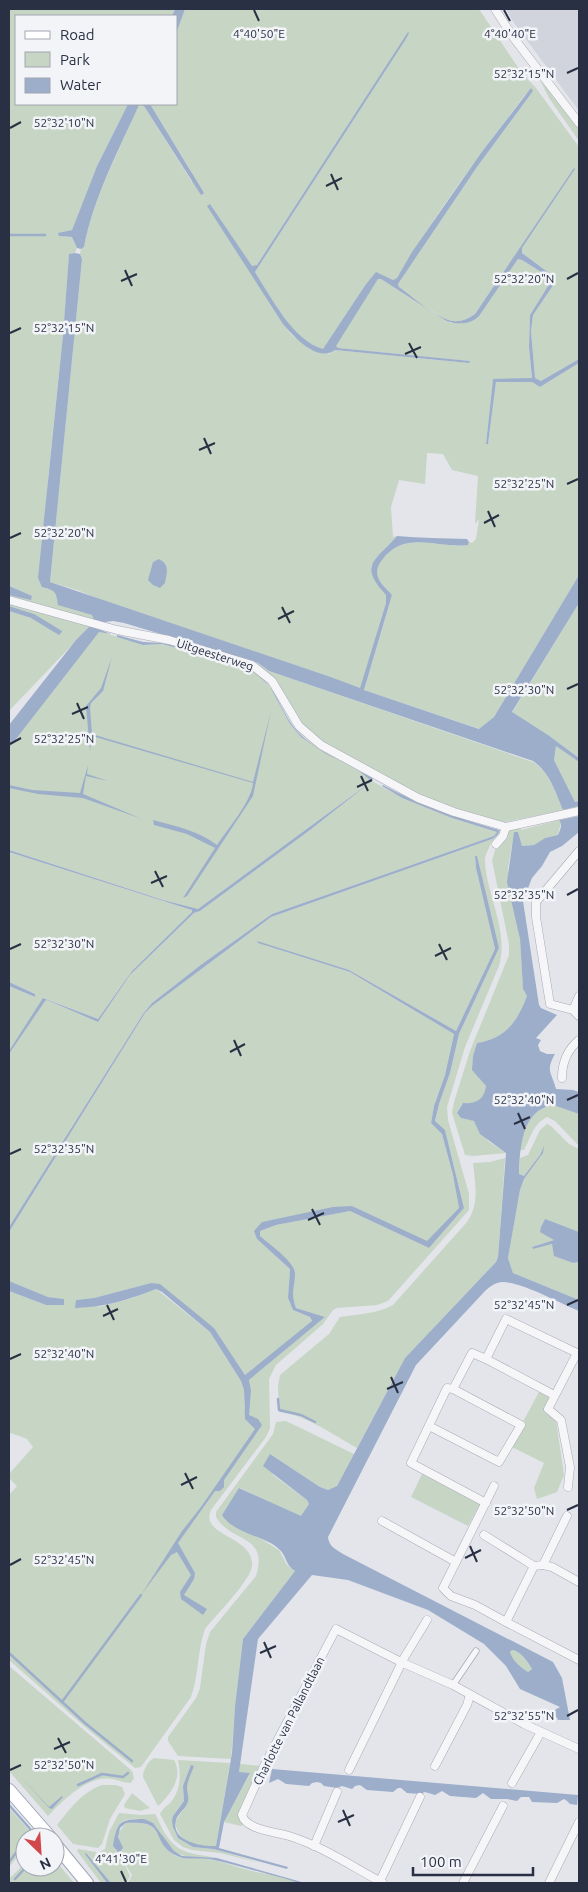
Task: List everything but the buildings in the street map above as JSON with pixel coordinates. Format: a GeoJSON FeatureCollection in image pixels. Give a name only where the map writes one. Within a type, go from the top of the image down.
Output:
{"type":"FeatureCollection","features":[{"type":"Feature","properties":{"kind":"main road"},"geometry":{"type":"LineString","coordinates":[[9,1790],[41,1827]]}},
{"type":"Feature","properties":{"kind":"main road"},"geometry":{"type":"LineString","coordinates":[[65,1856],[87,1883]]}},
{"type":"Feature","properties":{"kind":"street"},"geometry":{"type":"LineString","coordinates":[[495,9],[513,37],[579,123]]}},
{"type":"Feature","properties":{"kind":"street","name":"Uitgeesterweg"},"geometry":{"type":"LineString","coordinates":[[9,600],[96,624],[169,640],[252,665],[272,681],[299,726],[321,745],[418,798],[454,812],[506,827],[579,811]]}},
{"type":"Feature","properties":{"kind":"street"},"geometry":{"type":"LineString","coordinates":[[496,844],[503,836],[506,827]]}},
{"type":"Feature","properties":{"kind":"street"},"geometry":{"type":"LineString","coordinates":[[579,851],[536,902],[536,917],[550,1004],[573,1010],[579,1016]]}},
{"type":"Feature","properties":{"kind":"street"},"geometry":{"type":"LineString","coordinates":[[573,1010],[579,996]]}},
{"type":"Feature","properties":{"kind":"street"},"geometry":{"type":"LineString","coordinates":[[562,1078],[562,1066],[567,1053],[579,1040]]}},
{"type":"Feature","properties":{"kind":"street"},"geometry":{"type":"LineString","coordinates":[[486,1359],[506,1319],[578,1353],[548,1409],[561,1420],[570,1467],[568,1487]]}},
{"type":"Feature","properties":{"kind":"street"},"geometry":{"type":"LineString","coordinates":[[453,1388],[472,1353],[554,1395]]}},
{"type":"Feature","properties":{"kind":"street"},"geometry":{"type":"LineString","coordinates":[[429,1426],[499,1462],[521,1425],[453,1388],[447,1388],[411,1463],[486,1503]]}},
{"type":"Feature","properties":{"kind":"street"},"geometry":{"type":"LineString","coordinates":[[494,1486],[443,1588],[451,1596],[475,1605],[579,1660]]}},
{"type":"Feature","properties":{"kind":"street"},"geometry":{"type":"LineString","coordinates":[[543,1565],[567,1516]]}},
{"type":"Feature","properties":{"kind":"street"},"geometry":{"type":"LineString","coordinates":[[382,1521],[456,1562]]}},
{"type":"Feature","properties":{"kind":"street"},"geometry":{"type":"LineString","coordinates":[[484,1535],[534,1566],[552,1566],[579,1582]]}},
{"type":"Feature","properties":{"kind":"street"},"geometry":{"type":"LineString","coordinates":[[506,1622],[534,1566]]}},
{"type":"Feature","properties":{"kind":"street"},"geometry":{"type":"LineString","coordinates":[[349,1770],[404,1658],[427,1620]]}},
{"type":"Feature","properties":{"kind":"street","name":"Charlotte van Pallandtlaan"},"geometry":{"type":"LineString","coordinates":[[314,1846],[291,1836],[249,1825],[243,1819],[242,1812],[336,1630],[403,1663]]}},
{"type":"Feature","properties":{"kind":"street"},"geometry":{"type":"LineString","coordinates":[[453,1685],[476,1651]]}},
{"type":"Feature","properties":{"kind":"street"},"geometry":{"type":"LineString","coordinates":[[403,1663],[453,1685],[524,1724],[579,1749]]}},
{"type":"Feature","properties":{"kind":"street"},"geometry":{"type":"LineString","coordinates":[[435,1766],[468,1705],[470,1695]]}},
{"type":"Feature","properties":{"kind":"street"},"geometry":{"type":"LineString","coordinates":[[512,1783],[541,1732]]}},
{"type":"Feature","properties":{"kind":"street"},"geometry":{"type":"LineString","coordinates":[[337,1792],[314,1846],[382,1882],[420,1797]]}},
{"type":"Feature","properties":{"kind":"street"},"geometry":{"type":"LineString","coordinates":[[463,1883],[503,1806]]}},
{"type":"Feature","properties":{"kind":"street"},"geometry":{"type":"LineString","coordinates":[[549,1883],[579,1822]]}},
{"type":"Feature","properties":{"kind":"shaded area"},"geometry":{"type":"Polygon","coordinates":[[[506,9],[579,9],[579,111],[512,20],[506,9]]]}},
{"type":"Feature","properties":{"kind":"green space"},"geometry":{"type":"Polygon","coordinates":[[[9,9],[175,9],[172,15],[15,15],[15,105],[128,105],[97,166],[72,230],[59,233],[59,236],[72,237],[77,248],[75,253],[69,255],[48,479],[42,587],[54,591],[77,609],[93,615],[95,622],[9,597],[9,9]]]}},
{"type":"Feature","properties":{"kind":"green space"},"geometry":{"type":"Polygon","coordinates":[[[185,9],[479,9],[521,72],[536,88],[579,147],[579,359],[541,381],[535,378],[531,331],[533,315],[554,284],[553,276],[522,253],[522,248],[575,169],[475,314],[459,321],[441,317],[451,323],[476,319],[518,259],[549,277],[550,282],[530,315],[529,347],[532,379],[493,380],[486,443],[488,444],[496,382],[532,382],[540,387],[579,363],[579,575],[494,717],[480,729],[364,690],[392,595],[378,577],[377,568],[379,563],[393,549],[403,544],[424,542],[457,546],[468,545],[469,542],[472,543],[476,539],[479,519],[475,524],[478,476],[452,470],[443,454],[427,453],[425,484],[399,480],[391,507],[393,537],[397,536],[376,558],[371,567],[386,595],[386,603],[360,689],[328,676],[50,582],[82,259],[80,254],[81,249],[84,247],[100,192],[139,105],[144,106],[192,182],[191,171],[151,105],[178,105],[178,28],[185,9]],[[408,33],[257,265],[252,267],[210,204],[289,332],[294,337],[329,354],[335,350],[469,363],[469,361],[337,348],[337,341],[378,279],[381,279],[424,306],[399,287],[398,284],[477,167],[533,91],[525,95],[475,162],[442,208],[397,278],[393,280],[376,273],[366,284],[323,350],[311,345],[291,328],[275,306],[255,272],[406,39],[408,33]]]}},
{"type":"Feature","properties":{"kind":"green space"},"geometry":{"type":"Polygon","coordinates":[[[540,80],[579,129],[579,141],[549,98],[540,80]]]}},
{"type":"Feature","properties":{"kind":"green space"},"geometry":{"type":"Polygon","coordinates":[[[9,602],[91,625],[9,711],[9,611],[31,618],[34,614],[9,606],[9,602]]]}},
{"type":"Feature","properties":{"kind":"green space"},"geometry":{"type":"Polygon","coordinates":[[[579,603],[579,758],[548,735],[512,713],[579,603]]]}},
{"type":"Feature","properties":{"kind":"green space"},"geometry":{"type":"Polygon","coordinates":[[[99,631],[143,645],[162,644],[185,650],[252,671],[270,687],[290,724],[301,737],[359,771],[370,780],[368,784],[198,909],[163,900],[9,850],[9,748],[99,631]]]}},
{"type":"Feature","properties":{"kind":"green space"},"geometry":{"type":"Polygon","coordinates":[[[258,663],[269,671],[533,762],[548,777],[563,810],[505,822],[469,815],[416,796],[310,735],[257,667],[258,663]]]}},
{"type":"Feature","properties":{"kind":"green space"},"geometry":{"type":"Polygon","coordinates":[[[556,746],[579,762],[579,801],[575,802],[554,760],[556,746]]]}},
{"type":"Feature","properties":{"kind":"green space"},"geometry":{"type":"Polygon","coordinates":[[[372,781],[402,798],[452,818],[497,832],[494,836],[272,914],[202,964],[152,1003],[143,1014],[9,1227],[9,1054],[44,1001],[47,1000],[98,1022],[130,975],[194,913],[200,911],[310,830],[372,781]]]}},
{"type":"Feature","properties":{"kind":"green space"},"geometry":{"type":"Polygon","coordinates":[[[559,820],[561,822],[558,835],[545,838],[534,845],[522,846],[518,832],[514,833],[508,868],[520,939],[523,989],[527,996],[519,1014],[503,1033],[487,1041],[477,1043],[473,1057],[473,1066],[486,1086],[485,1091],[478,1101],[462,1104],[457,1113],[461,1118],[475,1121],[488,1141],[506,1153],[465,1155],[452,1113],[454,1102],[470,1051],[509,955],[509,944],[492,860],[496,847],[509,828],[521,827],[521,830],[559,820]]]}},
{"type":"Feature","properties":{"kind":"green space"},"geometry":{"type":"Polygon","coordinates":[[[502,829],[502,832],[497,841],[491,843],[485,860],[489,888],[501,939],[499,966],[465,1047],[447,1107],[448,1120],[469,1194],[469,1210],[388,1301],[377,1305],[337,1308],[333,1310],[323,1324],[276,1365],[269,1379],[270,1428],[266,1437],[211,1510],[209,1518],[211,1524],[216,1529],[245,1548],[250,1555],[251,1570],[237,1592],[205,1629],[191,1697],[141,1767],[135,1768],[9,1660],[9,1495],[17,1486],[9,1478],[9,1474],[33,1447],[27,1439],[11,1433],[9,1435],[9,1291],[46,1305],[64,1304],[64,1299],[48,1297],[9,1281],[9,1232],[145,1013],[152,1006],[271,917],[492,839],[496,837],[499,830],[502,829]],[[475,856],[476,868],[495,949],[456,1031],[349,970],[258,943],[350,972],[454,1034],[445,1075],[434,1106],[431,1123],[442,1134],[453,1175],[459,1208],[427,1242],[352,1206],[262,1222],[257,1239],[290,1269],[288,1298],[293,1310],[310,1317],[312,1322],[245,1375],[213,1327],[151,1283],[94,1298],[76,1300],[99,1307],[133,1298],[156,1289],[210,1332],[241,1381],[244,1390],[244,1411],[251,1390],[249,1380],[325,1317],[296,1308],[292,1297],[295,1272],[260,1236],[260,1231],[276,1225],[350,1211],[429,1248],[464,1208],[445,1130],[435,1122],[450,1073],[459,1034],[499,948],[475,856]]]}},
{"type":"Feature","properties":{"kind":"green space"},"geometry":{"type":"Polygon","coordinates":[[[9,852],[192,910],[192,912],[132,971],[98,1019],[44,998],[9,1051],[9,986],[34,997],[35,994],[9,982],[9,852]]]}},
{"type":"Feature","properties":{"kind":"green space"},"geometry":{"type":"Polygon","coordinates":[[[553,1105],[579,1114],[579,1146],[555,1121],[547,1117],[538,1123],[524,1150],[520,1150],[523,1135],[533,1115],[545,1107],[553,1105]]]}},
{"type":"Feature","properties":{"kind":"green space"},"geometry":{"type":"Polygon","coordinates":[[[547,1124],[569,1144],[579,1149],[579,1232],[545,1220],[541,1227],[554,1240],[532,1247],[533,1249],[552,1244],[555,1256],[573,1263],[578,1261],[579,1300],[513,1273],[508,1258],[520,1190],[524,1179],[543,1153],[543,1148],[524,1176],[519,1174],[520,1158],[528,1155],[540,1130],[547,1124]]]}},
{"type":"Feature","properties":{"kind":"green space"},"geometry":{"type":"Polygon","coordinates":[[[505,1158],[498,1257],[496,1262],[405,1358],[357,1448],[310,1421],[279,1412],[278,1386],[280,1375],[329,1334],[340,1317],[374,1312],[393,1305],[467,1222],[471,1215],[476,1194],[473,1163],[490,1162],[505,1158]]]}},
{"type":"Feature","properties":{"kind":"green space"},"geometry":{"type":"Polygon","coordinates":[[[539,1392],[551,1398],[544,1412],[556,1420],[564,1475],[557,1492],[537,1499],[534,1488],[544,1463],[510,1446],[539,1392]]]}},
{"type":"Feature","properties":{"kind":"green space"},"geometry":{"type":"Polygon","coordinates":[[[286,1421],[354,1454],[337,1486],[328,1490],[320,1487],[270,1454],[273,1475],[307,1500],[309,1504],[301,1517],[240,1488],[222,1515],[279,1550],[287,1565],[295,1571],[243,1639],[231,1759],[178,1756],[168,1741],[168,1737],[196,1698],[200,1688],[206,1644],[210,1632],[256,1576],[259,1562],[253,1546],[223,1525],[216,1517],[216,1512],[273,1434],[276,1422],[286,1421]]]}},
{"type":"Feature","properties":{"kind":"green space"},"geometry":{"type":"Polygon","coordinates":[[[422,1474],[480,1504],[468,1526],[411,1497],[422,1474]]]}},
{"type":"Feature","properties":{"kind":"green space"},"geometry":{"type":"Polygon","coordinates":[[[512,1650],[521,1654],[532,1669],[528,1672],[520,1666],[511,1655],[510,1652],[512,1650]]]}},
{"type":"Feature","properties":{"kind":"green space"},"geometry":{"type":"Polygon","coordinates":[[[9,1666],[132,1771],[134,1778],[131,1783],[112,1779],[94,1781],[76,1790],[48,1816],[9,1771],[9,1666]]]}},
{"type":"Feature","properties":{"kind":"green space"},"geometry":{"type":"Polygon","coordinates":[[[154,1758],[174,1760],[177,1766],[174,1785],[167,1797],[158,1806],[143,1777],[146,1766],[154,1758]]]}},
{"type":"Feature","properties":{"kind":"green space"},"geometry":{"type":"Polygon","coordinates":[[[178,1760],[230,1763],[216,1846],[196,1845],[180,1835],[175,1822],[187,1804],[183,1786],[184,1801],[173,1816],[176,1835],[193,1847],[213,1849],[261,1863],[220,1853],[192,1850],[183,1847],[174,1840],[160,1814],[177,1792],[180,1776],[178,1760]]]}},
{"type":"Feature","properties":{"kind":"green space"},"geometry":{"type":"Polygon","coordinates":[[[240,1764],[261,1766],[242,1804],[240,1812],[244,1824],[241,1826],[224,1822],[250,1774],[239,1772],[240,1764]]]}},
{"type":"Feature","properties":{"kind":"green space"},"geometry":{"type":"Polygon","coordinates":[[[102,1785],[115,1785],[122,1787],[125,1794],[110,1819],[102,1844],[98,1848],[73,1844],[65,1834],[65,1827],[59,1827],[57,1825],[82,1797],[102,1785]]]}},
{"type":"Feature","properties":{"kind":"green space"},"geometry":{"type":"Polygon","coordinates":[[[132,1793],[150,1808],[140,1811],[125,1808],[124,1805],[132,1793]]]}},
{"type":"Feature","properties":{"kind":"green space"},"geometry":{"type":"Polygon","coordinates":[[[9,1808],[26,1827],[15,1827],[15,1860],[9,1867],[9,1808]]]}},
{"type":"Feature","properties":{"kind":"green space"},"geometry":{"type":"Polygon","coordinates":[[[119,1813],[155,1814],[166,1835],[177,1847],[188,1852],[217,1858],[190,1857],[174,1851],[156,1827],[142,1819],[125,1820],[120,1824],[115,1834],[119,1841],[118,1833],[126,1823],[149,1825],[155,1829],[168,1851],[176,1856],[203,1858],[222,1862],[301,1883],[128,1883],[132,1875],[123,1861],[130,1876],[126,1883],[111,1883],[86,1853],[107,1883],[101,1883],[77,1851],[78,1849],[96,1852],[95,1856],[103,1854],[100,1852],[105,1849],[109,1832],[119,1813]]]}},
{"type":"Feature","properties":{"kind":"green space"},"geometry":{"type":"Polygon","coordinates":[[[65,1872],[74,1883],[9,1883],[9,1879],[15,1873],[15,1877],[65,1877],[65,1872]]]}},
{"type":"Feature","properties":{"kind":"water"},"geometry":{"type":"Polygon","coordinates":[[[175,9],[185,9],[178,28],[178,15],[172,15],[175,9]]]}},
{"type":"Feature","properties":{"kind":"water"},"geometry":{"type":"Polygon","coordinates":[[[408,32],[406,39],[255,272],[293,328],[312,344],[323,349],[376,272],[393,280],[397,278],[412,252],[481,153],[531,88],[533,91],[477,167],[398,284],[399,287],[425,307],[440,316],[453,321],[459,321],[472,316],[575,169],[522,248],[522,253],[553,276],[554,284],[533,315],[531,331],[535,378],[541,381],[579,359],[579,363],[540,387],[532,382],[496,382],[488,444],[486,444],[493,379],[532,378],[529,347],[530,315],[550,282],[549,277],[518,259],[479,316],[472,321],[463,323],[453,323],[445,320],[381,279],[378,279],[336,346],[338,348],[470,361],[469,363],[335,350],[321,353],[307,347],[283,324],[207,206],[210,204],[252,266],[257,265],[408,32]]]}},
{"type":"Feature","properties":{"kind":"water"},"geometry":{"type":"Polygon","coordinates":[[[128,105],[139,105],[100,192],[84,247],[81,249],[77,248],[72,237],[59,236],[58,233],[72,230],[97,166],[128,105]]]}},
{"type":"Feature","properties":{"kind":"water"},"geometry":{"type":"Polygon","coordinates":[[[139,105],[151,105],[204,193],[201,195],[144,106],[139,105]]]}},
{"type":"Feature","properties":{"kind":"water"},"geometry":{"type":"Polygon","coordinates":[[[69,254],[80,254],[82,259],[50,582],[360,688],[386,603],[386,595],[373,577],[371,570],[376,558],[397,536],[467,539],[468,545],[457,546],[422,542],[401,545],[382,560],[377,570],[377,575],[381,583],[392,595],[364,690],[479,729],[494,717],[579,575],[579,603],[512,712],[579,758],[579,762],[556,746],[554,760],[575,802],[579,801],[579,806],[563,810],[548,777],[533,761],[269,671],[258,663],[113,621],[98,623],[98,629],[111,634],[99,632],[9,748],[9,725],[76,640],[89,627],[93,627],[95,622],[92,615],[58,605],[54,592],[42,587],[38,578],[63,335],[69,254]]]}},
{"type":"Feature","properties":{"kind":"water"},"geometry":{"type":"Polygon","coordinates":[[[159,559],[165,564],[167,569],[165,583],[160,588],[148,580],[153,562],[159,559]]]}},
{"type":"Feature","properties":{"kind":"water"},"geometry":{"type":"Polygon","coordinates":[[[9,586],[32,596],[31,600],[9,595],[9,586]]]}},
{"type":"Feature","properties":{"kind":"water"},"geometry":{"type":"Polygon","coordinates":[[[9,606],[34,614],[62,631],[59,635],[31,618],[9,611],[9,606]]]}},
{"type":"Feature","properties":{"kind":"water"},"geometry":{"type":"Polygon","coordinates":[[[117,635],[143,642],[162,643],[177,646],[248,668],[258,674],[269,686],[252,671],[185,650],[162,644],[143,645],[117,637],[117,635]]]}},
{"type":"Feature","properties":{"kind":"water"},"geometry":{"type":"Polygon","coordinates":[[[112,657],[103,691],[91,703],[92,734],[253,782],[271,711],[253,796],[187,896],[183,898],[215,848],[187,834],[154,825],[153,820],[195,833],[217,845],[244,807],[252,790],[253,783],[92,736],[90,751],[86,706],[101,688],[112,657]]]}},
{"type":"Feature","properties":{"kind":"water"},"geometry":{"type":"Polygon","coordinates":[[[270,688],[287,717],[300,734],[307,741],[339,761],[326,754],[301,737],[290,724],[270,688]]]}},
{"type":"Feature","properties":{"kind":"water"},"geometry":{"type":"Polygon","coordinates":[[[88,765],[87,774],[108,781],[86,776],[83,794],[142,819],[83,798],[38,794],[9,788],[9,785],[32,790],[80,793],[88,765]]]}},
{"type":"Feature","properties":{"kind":"water"},"geometry":{"type":"Polygon","coordinates":[[[359,771],[373,778],[372,781],[310,830],[200,911],[194,913],[130,975],[98,1022],[47,1000],[9,1054],[9,1051],[43,998],[98,1019],[132,971],[192,910],[9,852],[9,850],[163,900],[198,909],[368,784],[370,780],[359,771]]]}},
{"type":"Feature","properties":{"kind":"water"},"geometry":{"type":"Polygon","coordinates":[[[383,785],[439,810],[499,830],[498,833],[492,839],[271,917],[152,1006],[145,1013],[9,1232],[9,1227],[143,1014],[152,1003],[202,964],[272,914],[494,836],[497,832],[452,818],[402,798],[383,785]]]}},
{"type":"Feature","properties":{"kind":"water"},"geometry":{"type":"Polygon","coordinates":[[[579,816],[579,832],[562,846],[550,852],[532,878],[523,901],[539,1005],[541,1008],[557,1015],[536,1038],[541,1040],[538,1045],[540,1051],[547,1054],[555,1054],[550,1064],[550,1072],[556,1089],[579,1092],[577,1100],[579,1101],[579,1114],[553,1105],[542,1108],[528,1122],[520,1153],[519,1174],[524,1176],[540,1155],[544,1146],[543,1153],[524,1179],[520,1190],[508,1258],[513,1273],[579,1300],[579,1311],[511,1283],[498,1283],[486,1290],[416,1365],[328,1537],[331,1545],[343,1554],[553,1662],[562,1678],[570,1720],[558,1720],[553,1711],[560,1707],[520,1689],[506,1666],[484,1644],[428,1610],[348,1580],[312,1575],[258,1639],[239,1772],[250,1773],[224,1822],[219,1848],[288,1867],[287,1869],[213,1849],[193,1847],[178,1838],[172,1821],[173,1816],[184,1801],[183,1786],[191,1765],[194,1766],[187,1785],[188,1802],[176,1820],[175,1827],[178,1833],[182,1838],[196,1844],[216,1846],[232,1753],[235,1706],[243,1639],[295,1571],[289,1566],[279,1549],[265,1540],[234,1526],[222,1515],[239,1488],[301,1516],[309,1504],[307,1500],[263,1466],[270,1454],[320,1487],[328,1490],[337,1486],[405,1358],[496,1262],[498,1257],[506,1153],[480,1134],[474,1121],[461,1118],[457,1113],[463,1103],[472,1103],[479,1100],[485,1091],[486,1086],[472,1070],[473,1056],[477,1043],[487,1041],[503,1033],[519,1014],[527,996],[523,989],[520,939],[507,882],[514,832],[518,832],[522,846],[534,845],[545,838],[558,835],[561,826],[559,820],[579,816]],[[512,1650],[510,1652],[520,1666],[528,1672],[532,1669],[524,1657],[512,1650]]]}},
{"type":"Feature","properties":{"kind":"water"},"geometry":{"type":"Polygon","coordinates":[[[475,856],[477,856],[499,948],[459,1034],[450,1073],[435,1121],[445,1130],[464,1208],[429,1248],[350,1211],[276,1225],[260,1231],[260,1236],[286,1258],[294,1268],[293,1294],[296,1308],[325,1317],[249,1380],[251,1390],[249,1415],[258,1419],[262,1425],[224,1480],[224,1487],[220,1491],[215,1491],[178,1543],[195,1573],[194,1579],[184,1595],[207,1609],[203,1615],[181,1599],[180,1592],[191,1575],[177,1552],[171,1555],[141,1595],[182,1531],[255,1429],[245,1419],[244,1390],[241,1381],[210,1332],[162,1292],[156,1289],[117,1302],[75,1308],[76,1300],[94,1298],[151,1283],[160,1284],[214,1328],[245,1375],[312,1321],[310,1317],[293,1310],[288,1298],[290,1269],[257,1239],[254,1231],[262,1222],[333,1207],[352,1206],[427,1241],[459,1208],[453,1175],[442,1134],[431,1123],[434,1106],[445,1075],[454,1034],[350,972],[258,943],[257,941],[349,970],[456,1031],[495,949],[476,868],[475,856]]]}},
{"type":"Feature","properties":{"kind":"water"},"geometry":{"type":"Polygon","coordinates":[[[9,982],[35,994],[35,997],[9,986],[9,982]]]}},
{"type":"Feature","properties":{"kind":"water"},"geometry":{"type":"Polygon","coordinates":[[[545,1219],[579,1232],[579,1263],[573,1263],[554,1256],[552,1244],[533,1249],[532,1247],[554,1240],[540,1232],[545,1219]]]}},
{"type":"Feature","properties":{"kind":"water"},"geometry":{"type":"Polygon","coordinates":[[[9,1281],[48,1297],[64,1299],[64,1305],[46,1305],[9,1291],[9,1281]]]}},
{"type":"Feature","properties":{"kind":"water"},"geometry":{"type":"Polygon","coordinates":[[[272,1769],[578,1795],[577,1805],[570,1804],[564,1799],[557,1803],[532,1802],[529,1797],[521,1797],[517,1801],[491,1799],[483,1793],[476,1798],[450,1796],[442,1791],[435,1795],[425,1792],[420,1794],[407,1793],[401,1788],[393,1792],[367,1790],[360,1785],[352,1789],[342,1786],[337,1788],[324,1786],[317,1782],[309,1786],[286,1784],[278,1779],[269,1783],[272,1769]]]}},
{"type":"Feature","properties":{"kind":"water"},"geometry":{"type":"Polygon","coordinates":[[[20,1776],[49,1807],[63,1797],[52,1809],[49,1808],[20,1776]]]}},
{"type":"Feature","properties":{"kind":"water"},"geometry":{"type":"Polygon","coordinates":[[[144,1819],[153,1823],[174,1851],[182,1856],[217,1858],[305,1883],[209,1859],[179,1857],[167,1849],[154,1828],[140,1823],[126,1823],[120,1828],[118,1837],[123,1848],[119,1853],[113,1846],[118,1827],[124,1821],[144,1819]]]}},
{"type":"Feature","properties":{"kind":"water"},"geometry":{"type":"Polygon","coordinates":[[[86,1853],[111,1883],[107,1883],[86,1853]]]}},
{"type":"Feature","properties":{"kind":"waterway"},"geometry":{"type":"LineString","coordinates":[[9,235],[45,235]]}},
{"type":"Feature","properties":{"kind":"waterway"},"geometry":{"type":"LineString","coordinates":[[278,1399],[279,1410],[301,1415],[315,1422]]}},
{"type":"Feature","properties":{"kind":"waterway"},"geometry":{"type":"LineString","coordinates":[[62,1702],[141,1595]]}},
{"type":"Feature","properties":{"kind":"waterway"},"geometry":{"type":"LineString","coordinates":[[9,1653],[85,1723],[132,1761]]}},
{"type":"Feature","properties":{"kind":"waterway"},"geometry":{"type":"LineString","coordinates":[[78,1785],[102,1774],[123,1777],[128,1773]]}},
{"type":"Feature","properties":{"kind":"waterway"},"geometry":{"type":"LineString","coordinates":[[9,1805],[28,1827]]}},
{"type":"Feature","properties":{"kind":"waterway"},"geometry":{"type":"LineString","coordinates":[[9,1862],[15,1854]]}}]}
